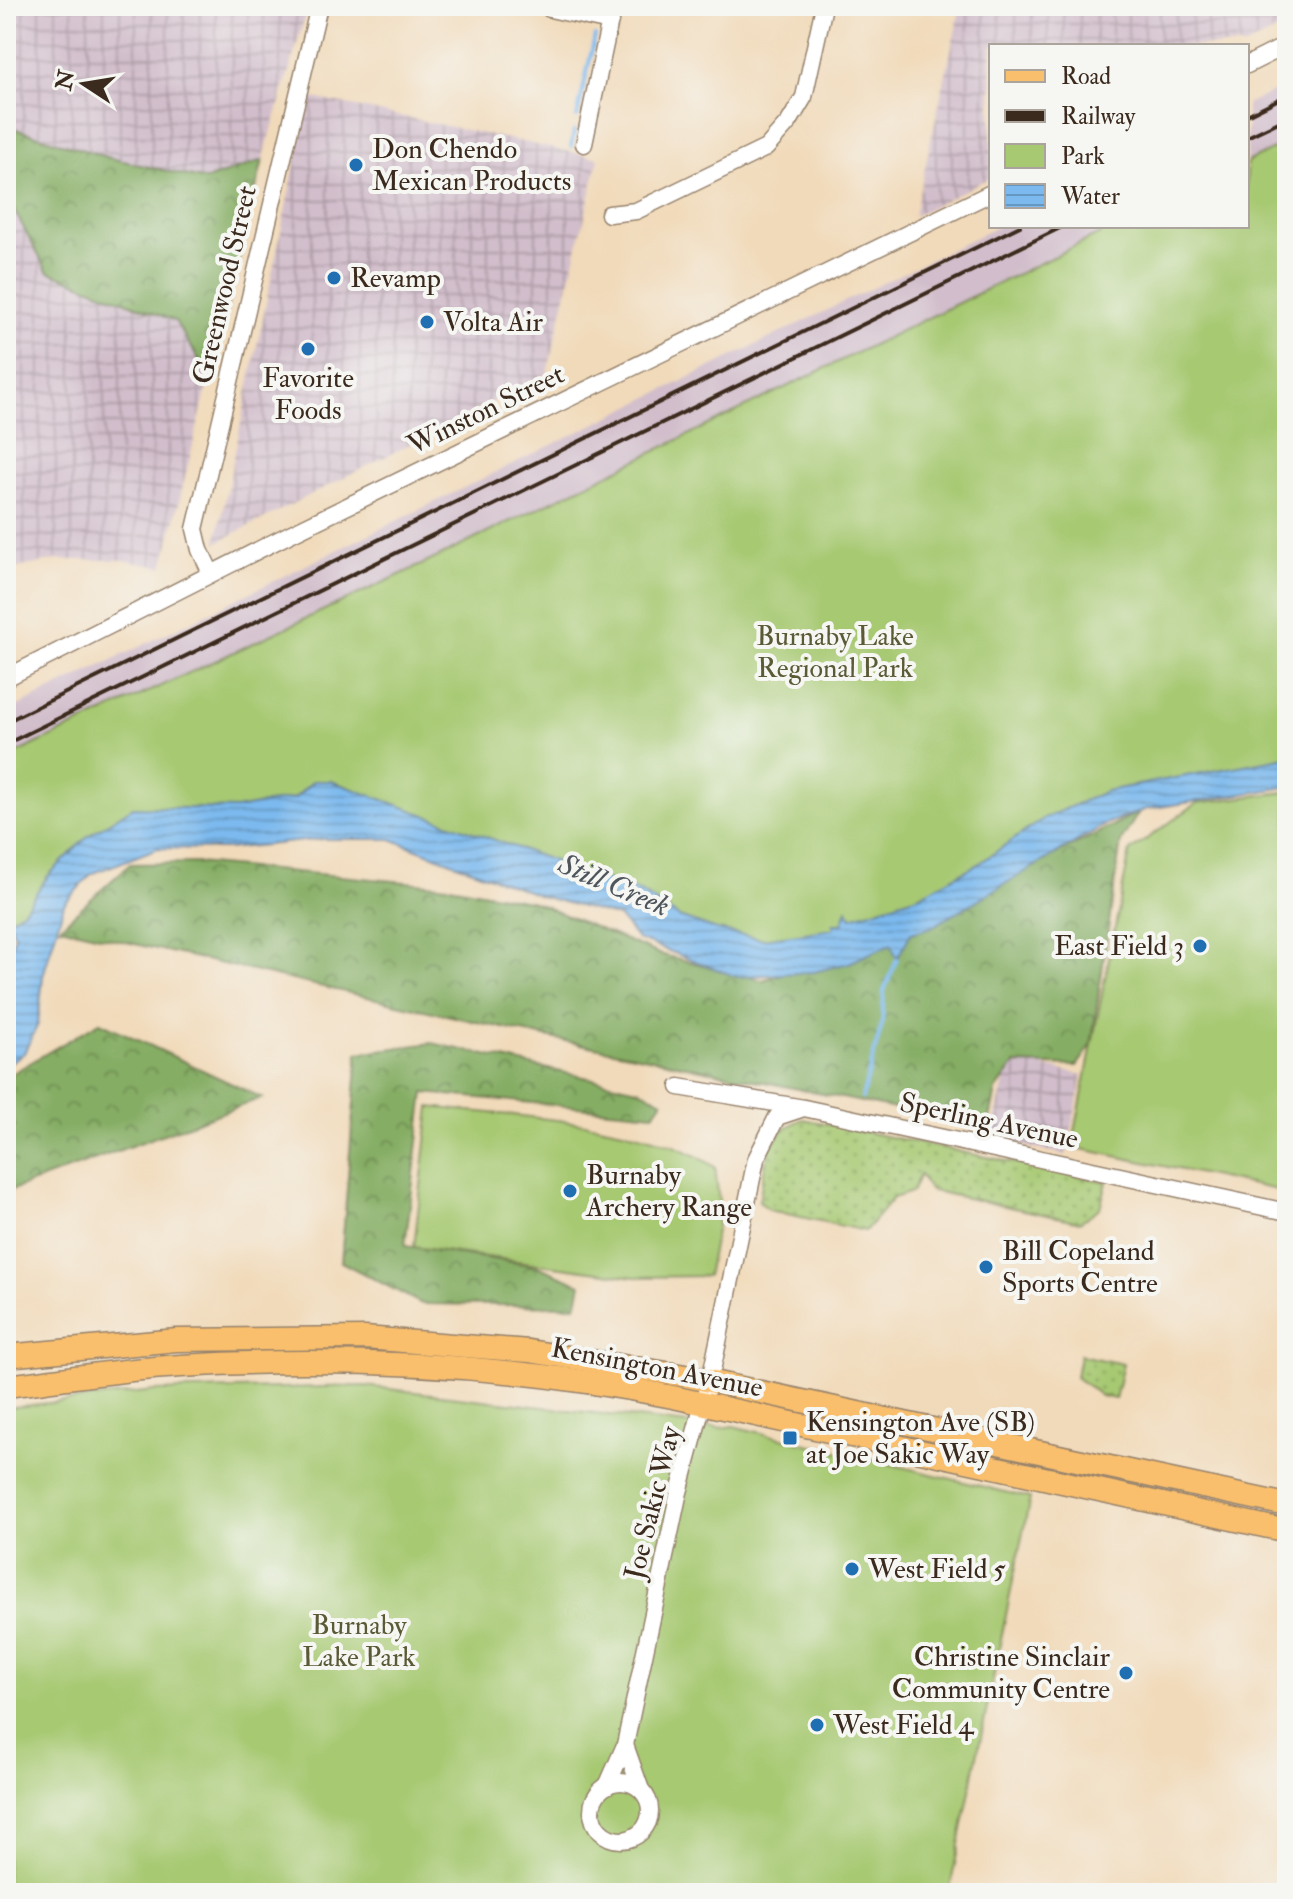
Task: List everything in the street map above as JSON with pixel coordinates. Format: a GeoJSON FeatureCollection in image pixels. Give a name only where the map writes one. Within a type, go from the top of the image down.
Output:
{"type":"FeatureCollection","features":[{"type":"Feature","properties":{"kind":"main road","name":"Kensington Avenue"},"geometry":{"type":"LineString","coordinates":[[6,1356],[177,1340],[365,1338],[529,1351],[709,1382],[1287,1505]]}},
{"type":"Feature","properties":{"kind":"main road","name":"Kensington Avenue"},"geometry":{"type":"LineString","coordinates":[[6,1386],[181,1366],[349,1364],[512,1373],[612,1385],[1287,1531]]}},
{"type":"Feature","properties":{"kind":"street","name":"Greenwood Street"},"geometry":{"type":"LineString","coordinates":[[211,573],[200,550],[195,529],[319,6]]}},
{"type":"Feature","properties":{"kind":"street"},"geometry":{"type":"LineString","coordinates":[[609,214],[636,211],[766,148],[789,122],[804,97],[824,6]]}},
{"type":"Feature","properties":{"kind":"street"},"geometry":{"type":"LineString","coordinates":[[550,9],[612,14],[584,144]]}},
{"type":"Feature","properties":{"kind":"street"},"geometry":{"type":"LineString","coordinates":[[1249,64],[1287,45]]}},
{"type":"Feature","properties":{"kind":"street","name":"Winston Street"},"geometry":{"type":"LineString","coordinates":[[6,678],[211,573],[989,194]]}},
{"type":"Feature","properties":{"kind":"street","name":"Sperling Avenue"},"geometry":{"type":"LineString","coordinates":[[679,1087],[804,1108],[1287,1212]]}},
{"type":"Feature","properties":{"kind":"street","name":"Joe Sakic Way"},"geometry":{"type":"LineString","coordinates":[[625,1745],[649,1805],[648,1823],[634,1838],[615,1840],[599,1831],[591,1813],[596,1795],[607,1786],[625,1745],[678,1496],[704,1405],[756,1159],[777,1117],[804,1108]]}},
{"type":"Feature","properties":{"kind":"street"},"geometry":{"type":"LineString","coordinates":[[607,1786],[625,1783],[641,1790]]}},
{"type":"Feature","properties":{"kind":"shaded area"},"geometry":{"type":"Polygon","coordinates":[[[6,6],[308,6],[263,160],[163,567],[123,560],[57,560],[6,570],[6,6]]]}},
{"type":"Feature","properties":{"kind":"shaded area"},"geometry":{"type":"Polygon","coordinates":[[[961,6],[1287,6],[1287,25],[1249,44],[989,44],[989,178],[914,216],[961,6]]]}},
{"type":"Feature","properties":{"kind":"shaded area"},"geometry":{"type":"Polygon","coordinates":[[[1287,85],[1287,142],[1249,161],[1249,103],[1287,85]]]}},
{"type":"Feature","properties":{"kind":"shaded area"},"geometry":{"type":"Polygon","coordinates":[[[309,97],[599,158],[547,374],[216,543],[309,97]]]}},
{"type":"Feature","properties":{"kind":"shaded area"},"geometry":{"type":"Polygon","coordinates":[[[995,228],[1112,228],[432,560],[6,758],[6,712],[995,228]]]}},
{"type":"Feature","properties":{"kind":"shaded area"},"geometry":{"type":"Polygon","coordinates":[[[1009,1059],[1083,1075],[1066,1155],[991,1139],[1009,1059]]]}},
{"type":"Feature","properties":{"kind":"green space"},"geometry":{"type":"Polygon","coordinates":[[[6,126],[110,158],[206,180],[263,160],[210,377],[175,321],[47,271],[6,195],[6,126]]]}},
{"type":"Feature","properties":{"kind":"green space","name":"Burnaby Lake Regional Park"},"geometry":{"type":"Polygon","coordinates":[[[1287,142],[1287,759],[1244,772],[1098,800],[957,883],[796,949],[695,932],[346,798],[116,826],[13,929],[6,927],[6,758],[432,560],[1112,228],[1249,228],[1249,161],[1287,142]]]}},
{"type":"Feature","properties":{"kind":"green space"},"geometry":{"type":"Polygon","coordinates":[[[1287,792],[1287,1192],[1072,1147],[1130,851],[1197,803],[1287,792]]]}},
{"type":"Feature","properties":{"kind":"green space"},"geometry":{"type":"Polygon","coordinates":[[[1139,812],[1121,841],[1091,1046],[1077,1066],[1015,1064],[996,1090],[988,1128],[512,1030],[60,927],[130,864],[197,863],[450,886],[534,902],[659,954],[762,980],[871,948],[1139,812]]]}},
{"type":"Feature","properties":{"kind":"green space"},"geometry":{"type":"Polygon","coordinates":[[[100,1022],[262,1098],[6,1192],[6,1077],[100,1022]]]}},
{"type":"Feature","properties":{"kind":"green space"},"geometry":{"type":"Polygon","coordinates":[[[432,1043],[642,1090],[663,1101],[654,1114],[424,1093],[405,1246],[537,1266],[581,1284],[576,1306],[422,1304],[341,1262],[358,1053],[432,1043]]]}},
{"type":"Feature","properties":{"kind":"green space","name":"Burnaby Archery Range"},"geometry":{"type":"Polygon","coordinates":[[[430,1107],[539,1118],[616,1130],[686,1151],[715,1167],[720,1210],[707,1276],[635,1277],[414,1247],[430,1107]]]}},
{"type":"Feature","properties":{"kind":"green space"},"geometry":{"type":"Polygon","coordinates":[[[803,1119],[1107,1182],[1100,1208],[1080,1222],[929,1190],[920,1174],[912,1192],[893,1198],[865,1231],[769,1210],[759,1201],[769,1152],[781,1133],[803,1119]]]}},
{"type":"Feature","properties":{"kind":"green space"},"geometry":{"type":"Polygon","coordinates":[[[1080,1355],[1123,1364],[1115,1399],[1101,1396],[1076,1377],[1080,1355]]]}},
{"type":"Feature","properties":{"kind":"green space","name":"Burnaby Lake Park"},"geometry":{"type":"Polygon","coordinates":[[[364,1386],[721,1428],[733,1426],[1030,1498],[949,1893],[6,1893],[6,1408],[154,1391],[364,1386]]]}},
{"type":"Feature","properties":{"kind":"water","name":"Still Creek"},"geometry":{"type":"Polygon","coordinates":[[[1287,757],[1287,787],[1147,809],[1108,823],[932,927],[911,933],[897,959],[891,944],[849,963],[814,972],[737,977],[637,939],[619,917],[541,896],[391,839],[323,839],[226,849],[158,848],[91,874],[64,904],[43,976],[38,1024],[24,1053],[6,1065],[6,958],[15,935],[8,920],[24,910],[48,876],[88,836],[133,807],[236,809],[295,798],[313,781],[331,781],[640,892],[679,917],[717,930],[763,939],[833,929],[833,924],[842,924],[847,909],[852,917],[918,896],[980,863],[1043,819],[1106,791],[1287,757]]]}},
{"type":"Feature","properties":{"kind":"waterway"},"geometry":{"type":"LineString","coordinates":[[577,117],[595,36]]}},
{"type":"Feature","properties":{"kind":"waterway"},"geometry":{"type":"LineString","coordinates":[[571,147],[574,131]]}},
{"type":"Feature","properties":{"kind":"waterway"},"geometry":{"type":"LineString","coordinates":[[862,1098],[882,1024],[884,991],[897,959]]}},
{"type":"Feature","properties":{"kind":"railway"},"geometry":{"type":"LineString","coordinates":[[1249,114],[1287,95]]}},
{"type":"Feature","properties":{"kind":"railway"},"geometry":{"type":"LineString","coordinates":[[1249,136],[1287,118]]}},
{"type":"Feature","properties":{"kind":"railway"},"geometry":{"type":"LineString","coordinates":[[6,722],[1016,228]]}},
{"type":"Feature","properties":{"kind":"railway"},"geometry":{"type":"LineString","coordinates":[[6,744],[1060,228]]}},
{"type":"Feature","properties":{"kind":"place","name":"Don Chendo Mexican Products"},"geometry":{"type":"Point","coordinates":[356,165]}},
{"type":"Feature","properties":{"kind":"place","name":"Revamp"},"geometry":{"type":"Point","coordinates":[334,278]}},
{"type":"Feature","properties":{"kind":"place","name":"Volta Air"},"geometry":{"type":"Point","coordinates":[427,322]}},
{"type":"Feature","properties":{"kind":"place","name":"Favorite Foods"},"geometry":{"type":"Point","coordinates":[308,349]}},
{"type":"Feature","properties":{"kind":"place","name":"East Field 3"},"geometry":{"type":"Point","coordinates":[1200,946]}},
{"type":"Feature","properties":{"kind":"place","name":"Burnaby Archery Range"},"geometry":{"type":"Point","coordinates":[570,1191]}},
{"type":"Feature","properties":{"kind":"place","name":"Bill Copeland Sports Centre"},"geometry":{"type":"Point","coordinates":[986,1267]}},
{"type":"Feature","properties":{"kind":"place","name":"Kensington Ave (SB) at Joe Sakic Way"},"geometry":{"type":"Point","coordinates":[790,1438]}},
{"type":"Feature","properties":{"kind":"place","name":"West Field 5"},"geometry":{"type":"Point","coordinates":[852,1569]}},
{"type":"Feature","properties":{"kind":"place","name":"Christine Sinclair Community Centre"},"geometry":{"type":"Point","coordinates":[1126,1673]}},
{"type":"Feature","properties":{"kind":"place","name":"West Field 4"},"geometry":{"type":"Point","coordinates":[817,1725]}}]}
